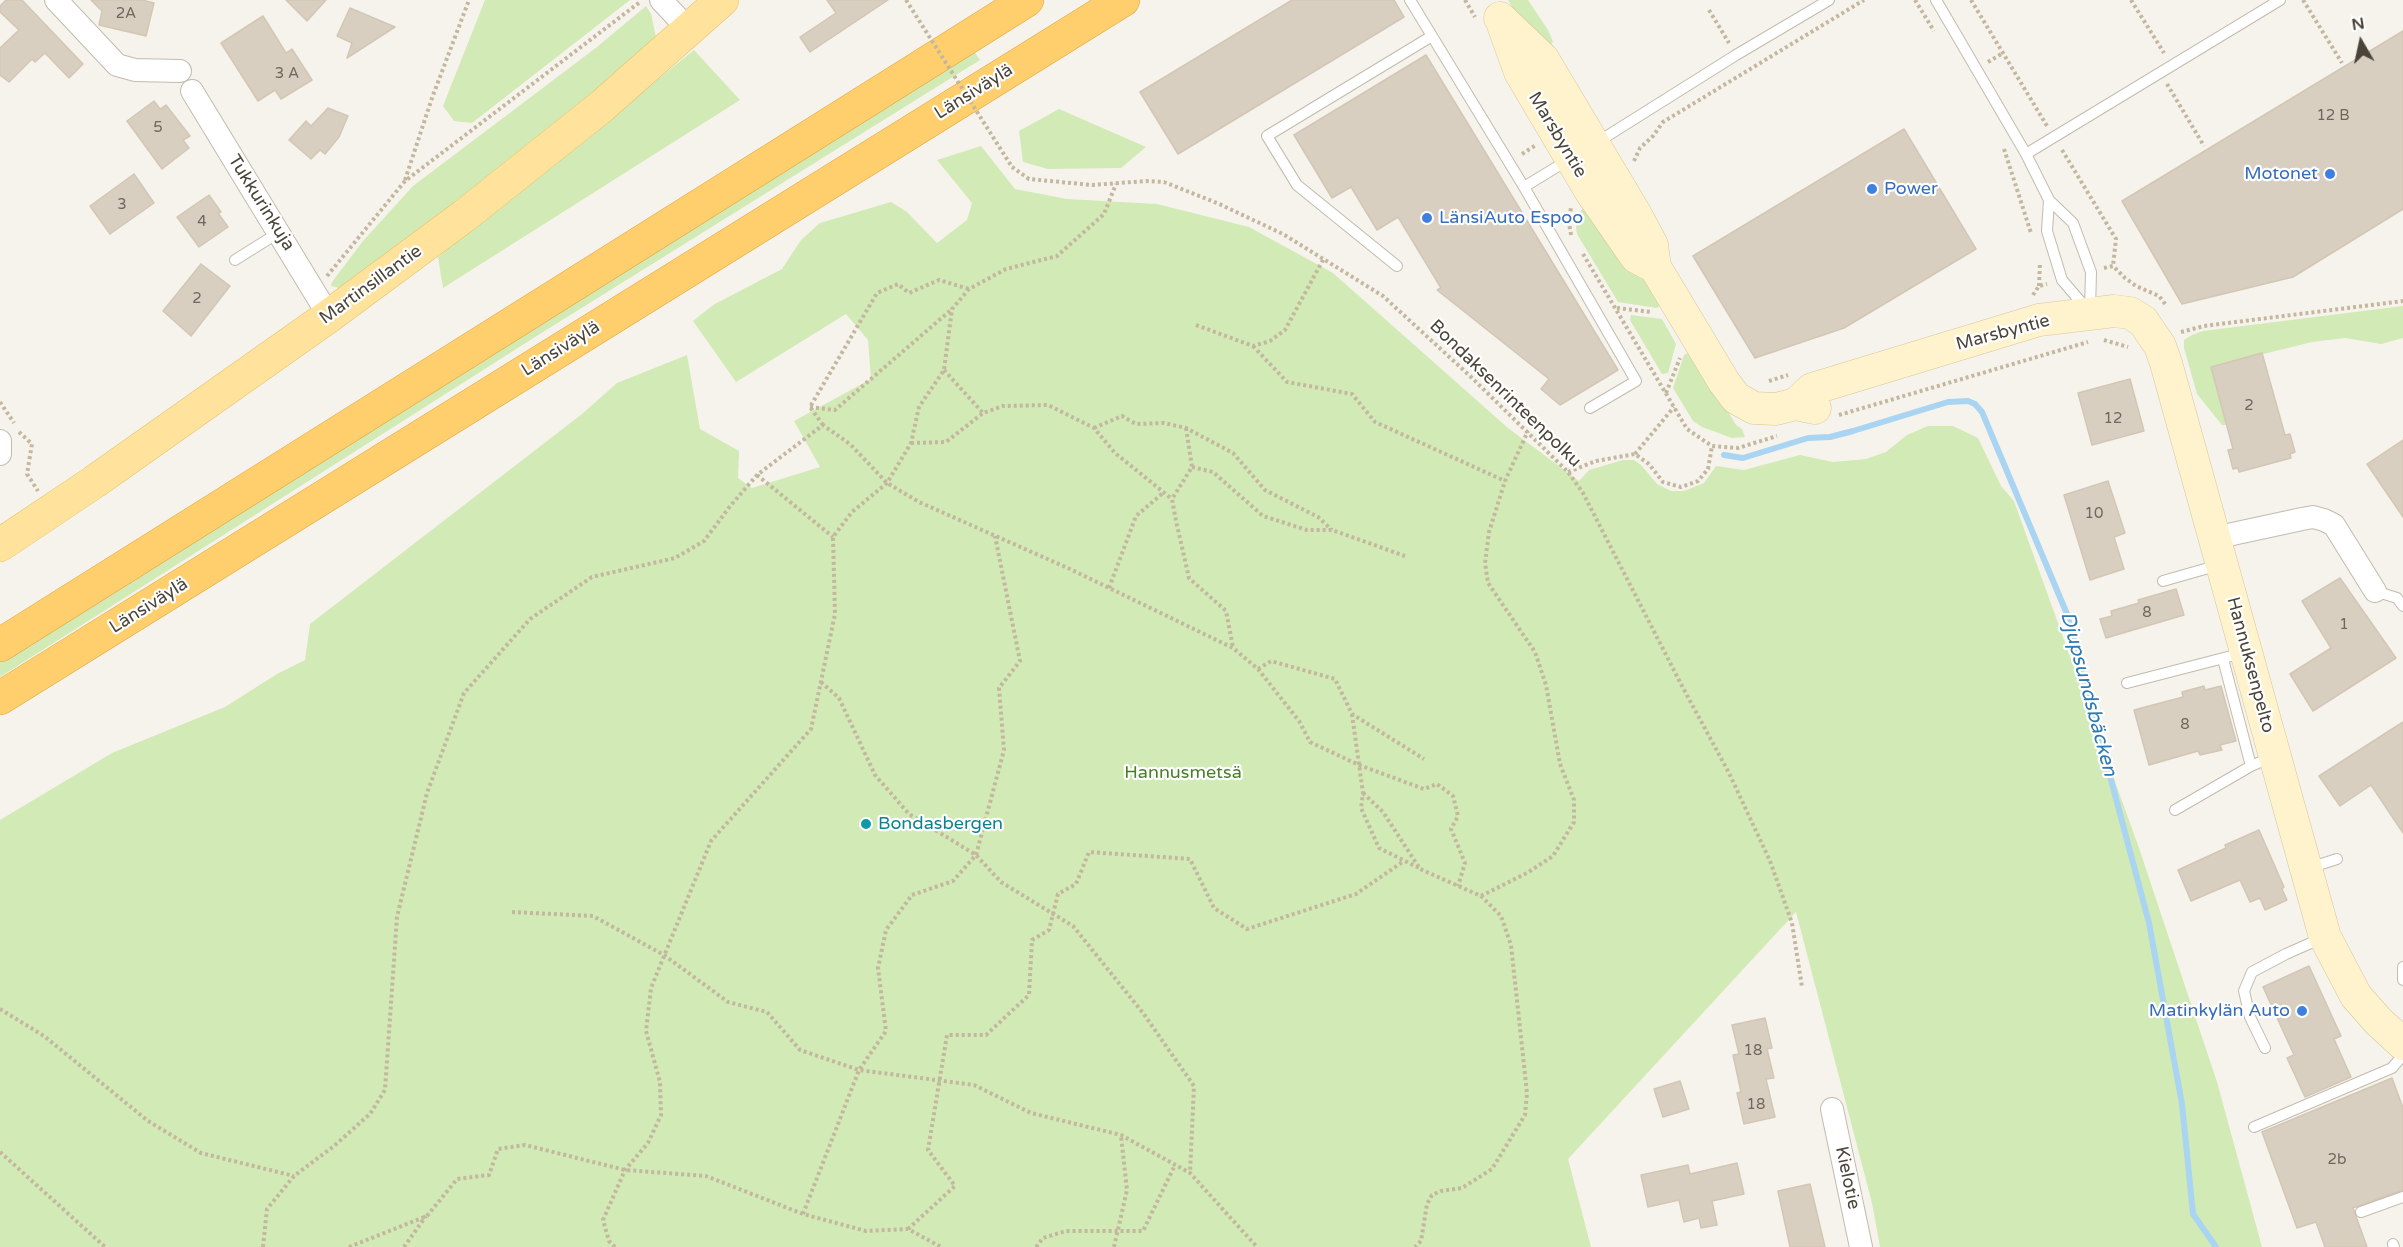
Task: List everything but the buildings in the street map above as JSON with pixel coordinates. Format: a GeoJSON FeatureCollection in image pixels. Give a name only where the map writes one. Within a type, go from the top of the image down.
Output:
{"type":"FeatureCollection","features":[{"type":"Feature","properties":{"kind":"highway"},"geometry":{"type":"LineString","coordinates":[[0,645],[1027,0]]}},
{"type":"Feature","properties":{"kind":"highway","name":"Länsiväylä"},"geometry":{"type":"LineString","coordinates":[[0,698],[1123,0]]}},
{"type":"Feature","properties":{"kind":"main road","name":"Martinsillantie"},"geometry":{"type":"LineString","coordinates":[[0,545],[94,482],[322,304],[464,216],[602,105],[722,0]]}},
{"type":"Feature","properties":{"kind":"main road","name":"Marsbyntie"},"geometry":{"type":"LineString","coordinates":[[1488,13],[1520,72],[1582,152],[1636,257],[1655,267],[1724,382],[1736,398],[1754,408],[1791,418],[2047,338],[2093,332]]}},
{"type":"Feature","properties":{"kind":"main road","name":"Hannuksenpelto"},"geometry":{"type":"LineString","coordinates":[[2093,332],[2114,311],[2130,314],[2170,335],[2218,551],[2235,656],[2263,761],[2306,869],[2325,937],[2356,996],[2403,1044]]}},
{"type":"Feature","properties":{"kind":"street"},"geometry":{"type":"LineString","coordinates":[[56,0],[117,65],[135,70],[180,71]]}},
{"type":"Feature","properties":{"kind":"street"},"geometry":{"type":"LineString","coordinates":[[661,0],[689,30]]}},
{"type":"Feature","properties":{"kind":"street","name":"Tukkurinkuja"},"geometry":{"type":"LineString","coordinates":[[192,91],[322,304]]}},
{"type":"Feature","properties":{"kind":"street"},"geometry":{"type":"LineString","coordinates":[[0,441],[0,454]]}},
{"type":"Feature","properties":{"kind":"street"},"geometry":{"type":"LineString","coordinates":[[2218,551],[2302,519],[2313,517],[2334,525],[2375,591]]}},
{"type":"Feature","properties":{"kind":"street","name":"Kielotie"},"geometry":{"type":"LineString","coordinates":[[1832,1109],[1862,1247]]}},
{"type":"Feature","properties":{"kind":"lane"},"geometry":{"type":"LineString","coordinates":[[1410,0],[1509,161],[1636,381],[1590,408]]}},
{"type":"Feature","properties":{"kind":"lane"},"geometry":{"type":"LineString","coordinates":[[1524,187],[1829,0]]}},
{"type":"Feature","properties":{"kind":"lane"},"geometry":{"type":"LineString","coordinates":[[1936,0],[2026,154],[2049,200],[2073,223],[2091,272],[2093,332]]}},
{"type":"Feature","properties":{"kind":"lane"},"geometry":{"type":"LineString","coordinates":[[2026,154],[2280,0]]}},
{"type":"Feature","properties":{"kind":"lane"},"geometry":{"type":"LineString","coordinates":[[1397,266],[1297,185],[1267,136],[1432,36]]}},
{"type":"Feature","properties":{"kind":"lane"},"geometry":{"type":"LineString","coordinates":[[2049,200],[2047,231],[2062,280],[2093,332]]}},
{"type":"Feature","properties":{"kind":"lane"},"geometry":{"type":"LineString","coordinates":[[235,260],[278,232]]}},
{"type":"Feature","properties":{"kind":"lane"},"geometry":{"type":"LineString","coordinates":[[2163,581],[2218,551]]}},
{"type":"Feature","properties":{"kind":"lane"},"geometry":{"type":"LineString","coordinates":[[2375,591],[2397,598],[2403,606]]}},
{"type":"Feature","properties":{"kind":"lane"},"geometry":{"type":"LineString","coordinates":[[2127,683],[2235,656]]}},
{"type":"Feature","properties":{"kind":"lane"},"geometry":{"type":"LineString","coordinates":[[2175,810],[2263,761]]}},
{"type":"Feature","properties":{"kind":"lane"},"geometry":{"type":"LineString","coordinates":[[2306,869],[2337,859]]}},
{"type":"Feature","properties":{"kind":"lane"},"geometry":{"type":"LineString","coordinates":[[2265,1048],[2250,1017],[2244,991],[2252,972],[2325,937]]}},
{"type":"Feature","properties":{"kind":"lane"},"geometry":{"type":"LineString","coordinates":[[2403,967],[2403,980]]}},
{"type":"Feature","properties":{"kind":"lane"},"geometry":{"type":"LineString","coordinates":[[2254,1127],[2392,1068],[2403,1055]]}},
{"type":"Feature","properties":{"kind":"lane"},"geometry":{"type":"LineString","coordinates":[[2361,1212],[2403,1197]]}},
{"type":"Feature","properties":{"kind":"path"},"geometry":{"type":"LineString","coordinates":[[405,181],[432,99],[469,0]]}},
{"type":"Feature","properties":{"kind":"path"},"geometry":{"type":"LineString","coordinates":[[322,304],[339,259],[405,181],[643,0]]}},
{"type":"Feature","properties":{"kind":"path","name":"Bondaksenrinteenpolku"},"geometry":{"type":"LineString","coordinates":[[906,0],[1012,167],[1029,179],[1092,185],[1164,182],[1217,203],[1283,234],[1383,296],[1568,472],[1583,493],[1729,773],[1770,861],[1792,923],[1802,987]]}},
{"type":"Feature","properties":{"kind":"path"},"geometry":{"type":"LineString","coordinates":[[1465,0],[1488,13]]}},
{"type":"Feature","properties":{"kind":"path"},"geometry":{"type":"LineString","coordinates":[[1509,161],[1539,143],[1582,152],[1631,167],[1640,148],[1664,122],[1864,0]]}},
{"type":"Feature","properties":{"kind":"path"},"geometry":{"type":"LineString","coordinates":[[1915,0],[1935,33]]}},
{"type":"Feature","properties":{"kind":"path"},"geometry":{"type":"LineString","coordinates":[[2303,0],[2342,63]]}},
{"type":"Feature","properties":{"kind":"path"},"geometry":{"type":"LineString","coordinates":[[1534,135],[1539,143]]}},
{"type":"Feature","properties":{"kind":"path"},"geometry":{"type":"LineString","coordinates":[[2002,144],[2033,239]]}},
{"type":"Feature","properties":{"kind":"path"},"geometry":{"type":"LineString","coordinates":[[810,407],[836,410],[952,309],[969,289],[1006,269],[1057,256],[1104,213],[1116,184]]}},
{"type":"Feature","properties":{"kind":"path"},"geometry":{"type":"LineString","coordinates":[[1573,203],[1569,223],[1571,235],[1577,244]]}},
{"type":"Feature","properties":{"kind":"path"},"geometry":{"type":"LineString","coordinates":[[1582,253],[1687,429],[1713,446],[1738,448],[1791,418]]}},
{"type":"Feature","properties":{"kind":"path"},"geometry":{"type":"LineString","coordinates":[[1253,346],[1270,341],[1285,330],[1324,258]]}},
{"type":"Feature","properties":{"kind":"path"},"geometry":{"type":"LineString","coordinates":[[2032,296],[2039,286],[2040,260]]}},
{"type":"Feature","properties":{"kind":"path"},"geometry":{"type":"LineString","coordinates":[[2091,272],[2113,266],[2136,286],[2158,296],[2169,312]]}},
{"type":"Feature","properties":{"kind":"path"},"geometry":{"type":"LineString","coordinates":[[810,407],[877,293],[898,284],[909,293],[939,280],[969,289]]}},
{"type":"Feature","properties":{"kind":"path"},"geometry":{"type":"LineString","coordinates":[[2039,286],[2062,280]]}},
{"type":"Feature","properties":{"kind":"path"},"geometry":{"type":"LineString","coordinates":[[1838,416],[2093,332],[2138,353],[2170,335],[2204,326],[2403,301]]}},
{"type":"Feature","properties":{"kind":"path"},"geometry":{"type":"LineString","coordinates":[[1616,308],[1662,313]]}},
{"type":"Feature","properties":{"kind":"path"},"geometry":{"type":"LineString","coordinates":[[615,1247],[609,1241],[603,1220],[625,1170],[648,1143],[661,1114],[660,1083],[646,1031],[651,988],[711,841],[811,729],[835,614],[833,537],[852,512],[887,483],[911,443],[920,407],[944,370],[952,309]]}},
{"type":"Feature","properties":{"kind":"path"},"geometry":{"type":"LineString","coordinates":[[1196,325],[1253,346],[1287,382],[1352,394],[1375,422],[1505,481]]}},
{"type":"Feature","properties":{"kind":"path"},"geometry":{"type":"LineString","coordinates":[[1666,393],[1680,357]]}},
{"type":"Feature","properties":{"kind":"path"},"geometry":{"type":"LineString","coordinates":[[944,370],[983,413]]}},
{"type":"Feature","properties":{"kind":"path"},"geometry":{"type":"LineString","coordinates":[[1765,382],[1799,371]]}},
{"type":"Feature","properties":{"kind":"path"},"geometry":{"type":"LineString","coordinates":[[911,443],[946,442],[983,413],[1003,406],[1048,405],[1094,428],[1115,453],[1172,499]]}},
{"type":"Feature","properties":{"kind":"path"},"geometry":{"type":"LineString","coordinates":[[810,407],[823,425],[851,445],[887,483],[918,502],[1109,588],[1233,648],[1258,669],[1299,721],[1310,742],[1359,765],[1424,789],[1437,784],[1453,796],[1458,816],[1451,829],[1465,863],[1458,886]]}},
{"type":"Feature","properties":{"kind":"path"},"geometry":{"type":"LineString","coordinates":[[1568,472],[1596,461],[1635,454],[1674,407]]}},
{"type":"Feature","properties":{"kind":"path"},"geometry":{"type":"LineString","coordinates":[[1094,428],[1122,416],[1136,424],[1164,423],[1186,428],[1233,453],[1265,490],[1318,517],[1332,530]]}},
{"type":"Feature","properties":{"kind":"path"},"geometry":{"type":"LineString","coordinates":[[263,1247],[267,1209],[294,1176],[334,1146],[370,1114],[386,1090],[397,917],[427,793],[464,693],[530,619],[592,578],[675,558],[704,541],[757,475],[823,425]]}},
{"type":"Feature","properties":{"kind":"path"},"geometry":{"type":"LineString","coordinates":[[1186,428],[1192,467],[1172,499],[1189,578],[1226,611],[1233,648]]}},
{"type":"Feature","properties":{"kind":"path"},"geometry":{"type":"LineString","coordinates":[[1481,896],[1527,873],[1553,856],[1574,822],[1574,800],[1560,764],[1546,685],[1535,652],[1488,583],[1485,563],[1489,532],[1505,481],[1528,432]]}},
{"type":"Feature","properties":{"kind":"path"},"geometry":{"type":"LineString","coordinates":[[1635,454],[1649,464],[1663,482],[1682,487],[1698,481],[1708,469],[1713,446]]}},
{"type":"Feature","properties":{"kind":"path"},"geometry":{"type":"LineString","coordinates":[[1192,467],[1213,472],[1263,516],[1307,530],[1332,530],[1405,556]]}},
{"type":"Feature","properties":{"kind":"path"},"geometry":{"type":"LineString","coordinates":[[757,475],[833,537]]}},
{"type":"Feature","properties":{"kind":"path"},"geometry":{"type":"LineString","coordinates":[[1109,588],[1136,516],[1163,494]]}},
{"type":"Feature","properties":{"kind":"path"},"geometry":{"type":"LineString","coordinates":[[803,1214],[859,1070],[886,1031],[878,968],[886,930],[912,895],[953,881],[976,855],[1004,750],[999,688],[1020,661],[995,536]]}},
{"type":"Feature","properties":{"kind":"path"},"geometry":{"type":"LineString","coordinates":[[1258,669],[1270,661],[1335,679],[1352,714],[1363,793],[1361,808],[1379,848],[1481,896],[1501,916],[1511,945],[1527,1093],[1525,1115],[1492,1168],[1462,1188],[1432,1195],[1427,1203],[1421,1241],[1415,1247]]}},
{"type":"Feature","properties":{"kind":"path"},"geometry":{"type":"LineString","coordinates":[[821,681],[839,698],[875,775],[909,814],[976,855],[1001,882],[1073,926],[1143,1013],[1194,1086],[1190,1173]]}},
{"type":"Feature","properties":{"kind":"path"},"geometry":{"type":"LineString","coordinates":[[1352,714],[1424,759]]}},
{"type":"Feature","properties":{"kind":"path"},"geometry":{"type":"LineString","coordinates":[[1363,793],[1383,812],[1420,869]]}},
{"type":"Feature","properties":{"kind":"path"},"geometry":{"type":"LineString","coordinates":[[908,1228],[956,1186],[928,1150],[947,1035],[986,1035],[1029,995],[1032,940],[1049,930],[1058,894],[1076,884],[1089,852],[1190,859],[1214,908],[1247,929],[1356,894],[1404,861]]}},
{"type":"Feature","properties":{"kind":"path"},"geometry":{"type":"LineString","coordinates":[[512,912],[593,915],[664,955],[728,1002],[767,1012],[800,1050],[859,1070],[974,1085],[1031,1113],[1121,1135],[1190,1173],[1257,1247]]}},
{"type":"Feature","properties":{"kind":"path"},"geometry":{"type":"LineString","coordinates":[[0,1009],[44,1036],[148,1121],[201,1153],[294,1176]]}},
{"type":"Feature","properties":{"kind":"path"},"geometry":{"type":"LineString","coordinates":[[1114,1247],[1127,1190],[1121,1135]]}},
{"type":"Feature","properties":{"kind":"path"},"geometry":{"type":"LineString","coordinates":[[404,1247],[458,1179],[489,1174],[498,1149],[525,1145],[625,1170],[706,1176],[803,1214],[866,1231],[908,1228],[941,1247]]}},
{"type":"Feature","properties":{"kind":"path"},"geometry":{"type":"LineString","coordinates":[[0,1152],[105,1247]]}},
{"type":"Feature","properties":{"kind":"path"},"geometry":{"type":"LineString","coordinates":[[1036,1247],[1043,1238],[1066,1231],[1143,1231],[1175,1165]]}},
{"type":"Feature","properties":{"kind":"path"},"geometry":{"type":"LineString","coordinates":[[349,1247],[427,1216]]}},
{"type":"Feature","properties":{"kind":"green space"},"geometry":{"type":"Polygon","coordinates":[[[485,0],[630,0],[472,123],[454,121],[443,106],[485,0]]]}},
{"type":"Feature","properties":{"kind":"green space"},"geometry":{"type":"Polygon","coordinates":[[[1508,0],[1528,0],[1548,30],[1553,42],[1548,48],[1516,14],[1508,0]]]}},
{"type":"Feature","properties":{"kind":"green space"},"geometry":{"type":"Polygon","coordinates":[[[646,6],[651,14],[656,37],[651,47],[475,192],[339,288],[331,286],[363,241],[413,186],[597,47],[646,6]]]}},
{"type":"Feature","properties":{"kind":"green space"},"geometry":{"type":"Polygon","coordinates":[[[694,50],[740,100],[443,288],[438,257],[694,50]]]}},
{"type":"Feature","properties":{"kind":"green space"},"geometry":{"type":"Polygon","coordinates":[[[973,50],[980,60],[543,332],[0,677],[0,662],[328,453],[973,50]]]}},
{"type":"Feature","properties":{"kind":"green space"},"geometry":{"type":"Polygon","coordinates":[[[1059,109],[1146,147],[1121,168],[1048,169],[1023,162],[1019,131],[1059,109]]]}},
{"type":"Feature","properties":{"kind":"green space","name":"Hannusmetsä"},"geometry":{"type":"Polygon","coordinates":[[[981,146],[1015,189],[1067,199],[1157,204],[1249,227],[1333,273],[1508,428],[1579,481],[1589,470],[1623,460],[1634,460],[1657,484],[1671,491],[1684,491],[1704,483],[1716,466],[1744,470],[1800,455],[1833,462],[1866,459],[1886,452],[1907,435],[1928,426],[1953,426],[1978,438],[2001,486],[2014,501],[2139,848],[2217,1082],[2262,1247],[1880,1247],[1872,1203],[1796,912],[1568,1159],[1591,1247],[0,1247],[0,820],[112,753],[225,707],[277,674],[305,660],[310,624],[582,414],[617,383],[687,355],[700,429],[739,451],[738,478],[752,488],[820,467],[794,421],[871,379],[868,340],[846,314],[736,382],[693,321],[713,305],[782,269],[801,240],[820,223],[891,202],[907,212],[937,243],[967,220],[972,203],[937,160],[981,146]]]}},
{"type":"Feature","properties":{"kind":"green space"},"geometry":{"type":"Polygon","coordinates":[[[1591,203],[1663,303],[1657,308],[1618,302],[1577,234],[1579,213],[1591,203]]]}},
{"type":"Feature","properties":{"kind":"green space"},"geometry":{"type":"Polygon","coordinates":[[[2403,306],[2403,338],[2381,344],[2345,338],[2312,342],[2211,367],[2226,425],[2222,425],[2197,394],[2184,348],[2184,340],[2192,335],[2203,331],[2403,306]]]}},
{"type":"Feature","properties":{"kind":"green space"},"geometry":{"type":"Polygon","coordinates":[[[1631,315],[1662,319],[1676,344],[1668,373],[1662,374],[1630,320],[1631,315]]]}},
{"type":"Feature","properties":{"kind":"green space"},"geometry":{"type":"Polygon","coordinates":[[[1692,351],[1745,437],[1732,438],[1702,427],[1693,421],[1673,388],[1684,355],[1692,351]]]}},
{"type":"Feature","properties":{"kind":"waterway","name":"Djupsundsbäcken"},"geometry":{"type":"LineString","coordinates":[[1724,455],[1743,458],[1808,438],[1830,437],[1853,431],[1948,402],[1968,401],[1975,404],[1982,412],[2067,614],[2149,923],[2182,1104],[2193,1214],[2216,1247]]}},
{"type":"Feature","properties":{"kind":"place","name":"Motonet"},"geometry":{"type":"Point","coordinates":[2330,174]}},
{"type":"Feature","properties":{"kind":"place","name":"Power"},"geometry":{"type":"Point","coordinates":[1872,189]}},
{"type":"Feature","properties":{"kind":"place","name":"LänsiAuto Espoo"},"geometry":{"type":"Point","coordinates":[1427,218]}},
{"type":"Feature","properties":{"kind":"place","name":"Bondasbergen"},"geometry":{"type":"Point","coordinates":[866,824]}},
{"type":"Feature","properties":{"kind":"place","name":"Matinkylän Auto"},"geometry":{"type":"Point","coordinates":[2302,1011]}}]}
